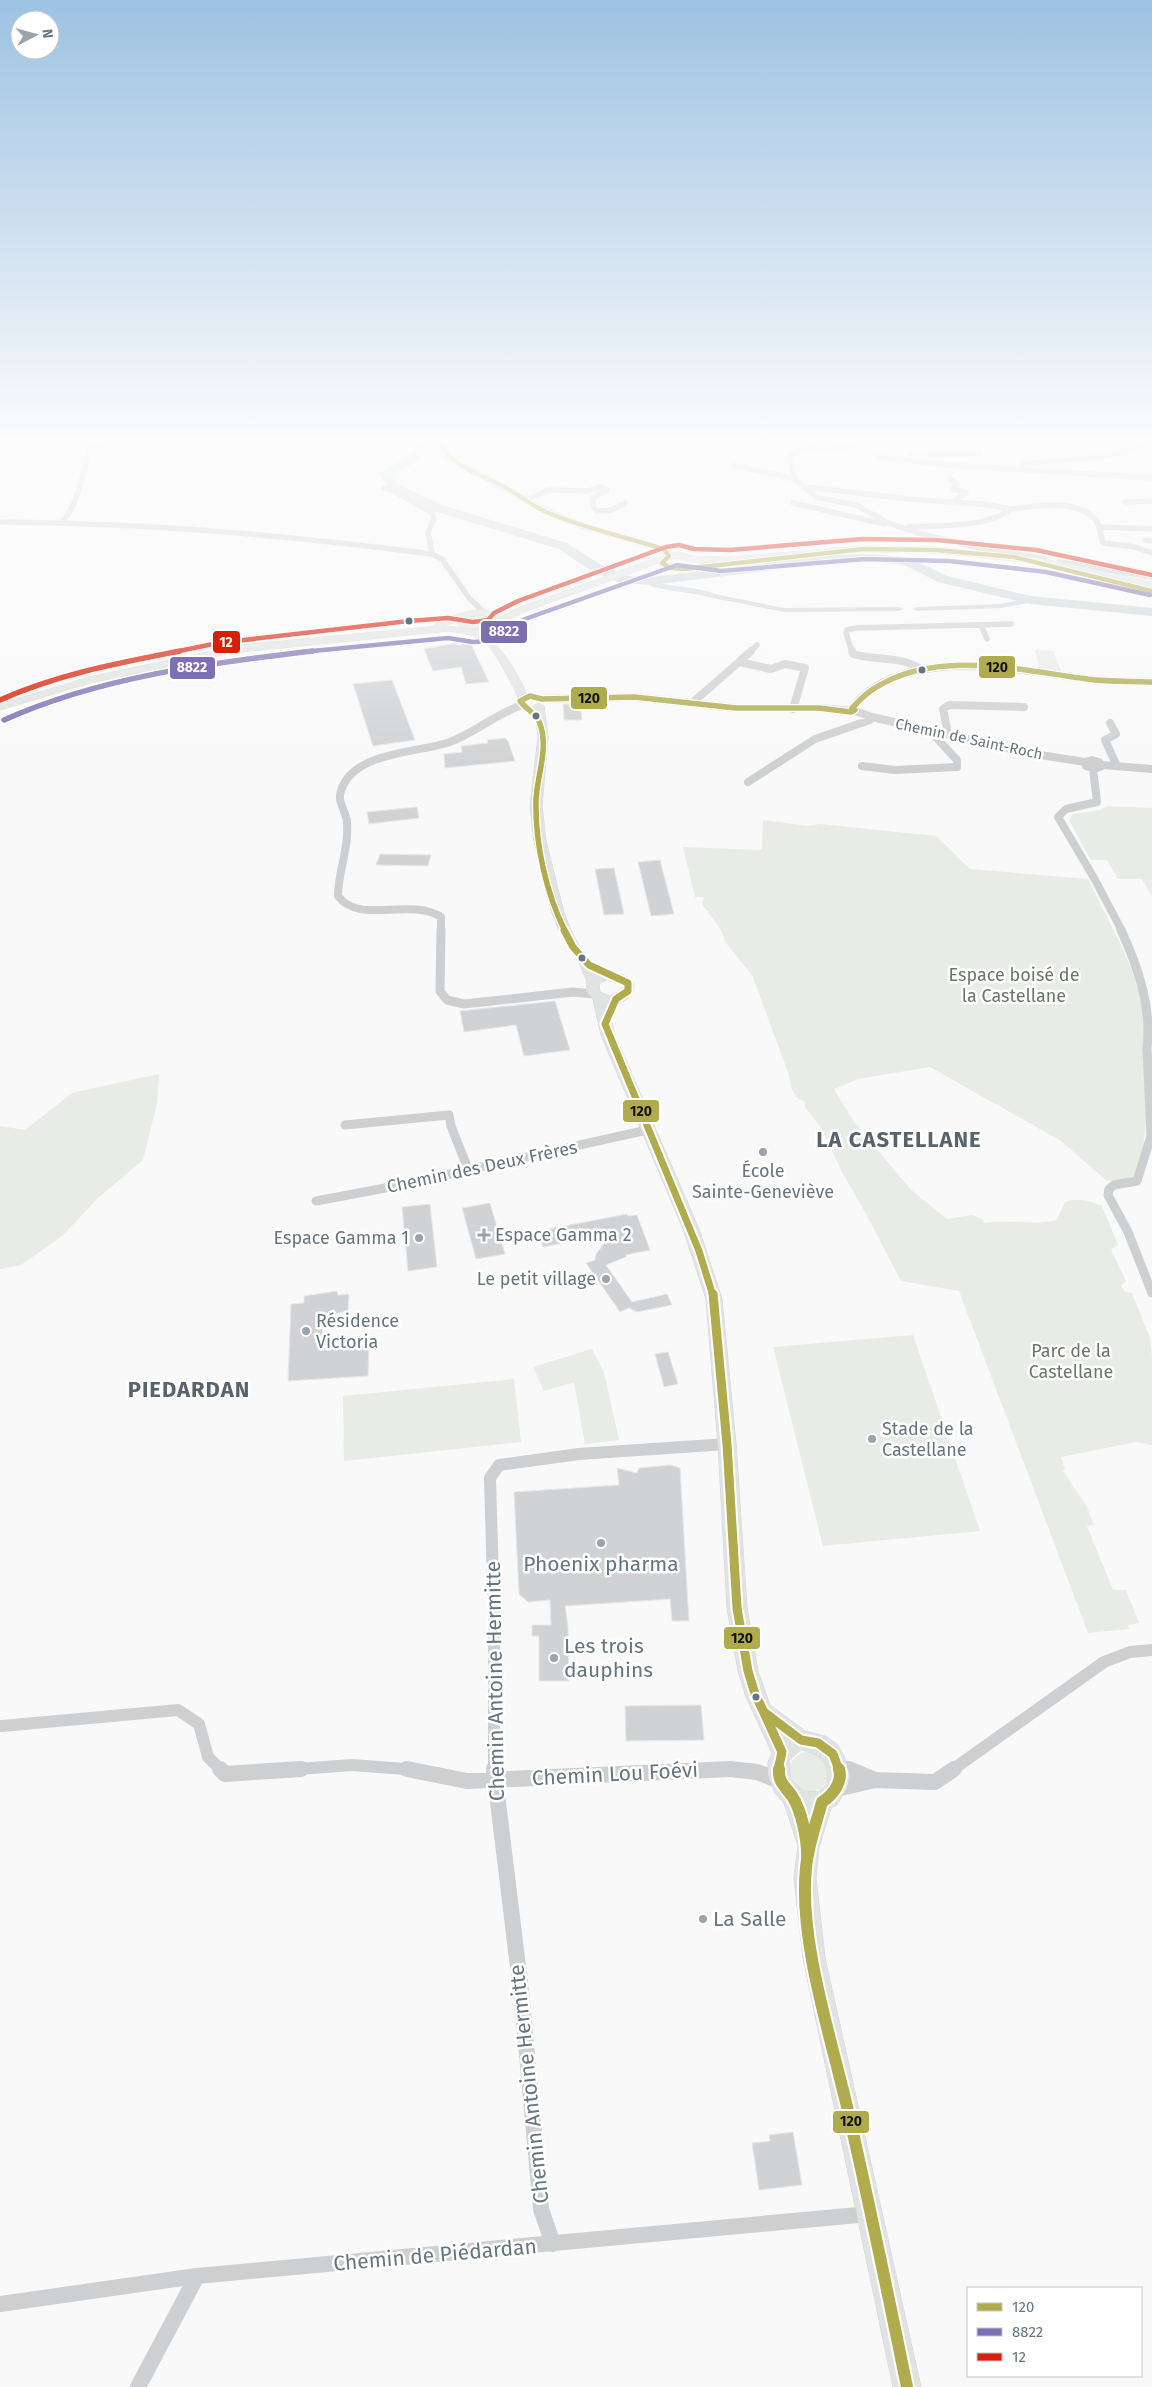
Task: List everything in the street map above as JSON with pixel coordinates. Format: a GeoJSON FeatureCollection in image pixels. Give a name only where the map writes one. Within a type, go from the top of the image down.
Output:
{"type":"FeatureCollection","features":[{"type":"Feature","properties":{"kind":"main road"},"geometry":{"type":"LineString","coordinates":[[662,548],[664,549],[666,558],[663,565],[670,568]]}},
{"type":"Feature","properties":{"kind":"main road"},"geometry":{"type":"LineString","coordinates":[[670,548],[692,563]]}},
{"type":"Feature","properties":{"kind":"main road"},"geometry":{"type":"LineString","coordinates":[[626,573],[670,568],[679,569],[692,563],[747,563],[864,550],[906,549],[1014,557],[1151,588]]}},
{"type":"Feature","properties":{"kind":"main road"},"geometry":{"type":"LineString","coordinates":[[0,707],[46,691],[105,675],[232,650],[426,630],[461,621],[492,619],[608,580],[666,558],[682,556]]}},
{"type":"Feature","properties":{"kind":"main road"},"geometry":{"type":"LineString","coordinates":[[474,632],[492,619]]}},
{"type":"Feature","properties":{"kind":"main road"},"geometry":{"type":"LineString","coordinates":[[492,619],[497,643],[531,702],[540,722],[543,741],[536,806],[540,842],[558,913],[567,935],[584,962],[595,989],[605,1024],[647,1130],[696,1244],[714,1299],[727,1444],[737,1608],[748,1671],[756,1697],[764,1712],[808,1847]]}},
{"type":"Feature","properties":{"kind":"main road"},"geometry":{"type":"LineString","coordinates":[[461,621],[489,641],[531,702]]}},
{"type":"Feature","properties":{"kind":"main road"},"geometry":{"type":"LineString","coordinates":[[0,711],[20,701]]}},
{"type":"Feature","properties":{"kind":"main road"},"geometry":{"type":"LineString","coordinates":[[584,962],[624,980],[629,987],[626,995],[616,999],[605,1024]]}},
{"type":"Feature","properties":{"kind":"main road"},"geometry":{"type":"LineString","coordinates":[[595,989],[602,977],[613,976]]}},
{"type":"Feature","properties":{"kind":"main road"},"geometry":{"type":"LineString","coordinates":[[595,989],[616,999]]}},
{"type":"Feature","properties":{"kind":"main road"},"geometry":{"type":"LineString","coordinates":[[764,1712],[801,1740]]}},
{"type":"Feature","properties":{"kind":"main road"},"geometry":{"type":"LineString","coordinates":[[783,1773],[793,1742],[801,1740],[810,1740],[826,1748],[837,1762],[840,1781],[829,1796],[808,1847],[805,1886],[814,1958],[907,2387]]}},
{"type":"Feature","properties":{"kind":"main road"},"geometry":{"type":"LineString","coordinates":[[783,1773],[807,1803],[829,1796]]}},
{"type":"Feature","properties":{"kind":"street"},"geometry":{"type":"LineString","coordinates":[[389,548],[435,554],[442,558],[469,598],[492,619]]}},
{"type":"Feature","properties":{"kind":"street"},"geometry":{"type":"LineString","coordinates":[[433,548],[435,554]]}},
{"type":"Feature","properties":{"kind":"street"},"geometry":{"type":"LineString","coordinates":[[982,548],[1012,552],[1089,569],[1152,577]]}},
{"type":"Feature","properties":{"kind":"street"},"geometry":{"type":"LineString","coordinates":[[1139,548],[1152,553]]}},
{"type":"Feature","properties":{"kind":"street"},"geometry":{"type":"LineString","coordinates":[[461,621],[469,608],[469,598]]}},
{"type":"Feature","properties":{"kind":"street"},"geometry":{"type":"LineString","coordinates":[[922,670],[908,662],[853,654],[846,634],[847,630],[855,628],[1012,624]]}},
{"type":"Feature","properties":{"kind":"street"},"geometry":{"type":"LineString","coordinates":[[981,625],[987,639]]}},
{"type":"Feature","properties":{"kind":"street"},"geometry":{"type":"LineString","coordinates":[[692,703],[757,645]]}},
{"type":"Feature","properties":{"kind":"street"},"geometry":{"type":"LineString","coordinates":[[793,709],[794,700],[809,660]]}},
{"type":"Feature","properties":{"kind":"street"},"geometry":{"type":"LineString","coordinates":[[739,662],[771,669],[785,664],[805,668]]}},
{"type":"Feature","properties":{"kind":"street"},"geometry":{"type":"LineString","coordinates":[[850,710],[874,688],[922,670],[1002,666],[1086,679],[1152,682]]}},
{"type":"Feature","properties":{"kind":"street","name":"Chemin de Saint-Roch"},"geometry":{"type":"LineString","coordinates":[[531,702],[634,697],[736,708],[850,710],[872,717],[1027,753],[1085,762],[1092,760],[1102,765]]}},
{"type":"Feature","properties":{"kind":"street"},"geometry":{"type":"LineString","coordinates":[[531,702],[508,709],[469,734],[446,743],[374,760],[357,769],[344,783],[340,795],[341,807],[347,819],[338,896],[346,905],[359,909],[422,908],[435,911],[441,917],[440,991],[443,998],[450,1002],[464,1004],[595,989]]}},
{"type":"Feature","properties":{"kind":"street"},"geometry":{"type":"LineString","coordinates":[[948,734],[943,709],[949,705],[1024,707]]}},
{"type":"Feature","properties":{"kind":"street"},"geometry":{"type":"LineString","coordinates":[[748,782],[815,739],[870,720],[872,717]]}},
{"type":"Feature","properties":{"kind":"street"},"geometry":{"type":"LineString","coordinates":[[1110,723],[1116,734],[1105,740],[1116,764]]}},
{"type":"Feature","properties":{"kind":"street"},"geometry":{"type":"LineString","coordinates":[[862,766],[895,770],[957,767],[957,760],[928,730]]}},
{"type":"Feature","properties":{"kind":"street"},"geometry":{"type":"LineString","coordinates":[[1085,762],[1086,766],[1093,768],[1116,764],[1152,769]]}},
{"type":"Feature","properties":{"kind":"street"},"geometry":{"type":"LineString","coordinates":[[1093,768],[1097,802],[1065,810],[1058,817],[1119,924],[1141,973],[1151,1016],[1151,1034],[1146,1048],[1151,1136],[1137,1181],[1114,1185],[1109,1189],[1108,1195],[1128,1232],[1152,1293]]}},
{"type":"Feature","properties":{"kind":"street"},"geometry":{"type":"LineString","coordinates":[[345,1124],[449,1115],[451,1126],[468,1168]]}},
{"type":"Feature","properties":{"kind":"street","name":"Chemin des Deux Frères"},"geometry":{"type":"LineString","coordinates":[[316,1201],[647,1130]]}},
{"type":"Feature","properties":{"kind":"street","name":"Chemin Antoine Hermitte"},"geometry":{"type":"LineString","coordinates":[[553,2244],[541,2208],[522,2000],[494,1780],[494,1617],[490,1478],[500,1465],[579,1454],[727,1444]]}},
{"type":"Feature","properties":{"kind":"street"},"geometry":{"type":"LineString","coordinates":[[829,1796],[875,1780],[935,1782],[1104,1662],[1130,1652],[1152,1650]]}},
{"type":"Feature","properties":{"kind":"street","name":"Chemin Lou Foévi"},"geometry":{"type":"LineString","coordinates":[[2,1726],[178,1710],[199,1724],[208,1757],[225,1774],[352,1765],[414,1769],[467,1781],[730,1769],[783,1773]]}},
{"type":"Feature","properties":{"kind":"street"},"geometry":{"type":"LineString","coordinates":[[837,1762],[875,1780]]}},
{"type":"Feature","properties":{"kind":"street","name":"Chemin de Piédardan"},"geometry":{"type":"LineString","coordinates":[[0,2304],[197,2276],[871,2214]]}},
{"type":"Feature","properties":{"kind":"street"},"geometry":{"type":"LineString","coordinates":[[138,2387],[197,2276]]}},
{"type":"Feature","properties":{"kind":"green space"},"geometry":{"type":"Polygon","coordinates":[[[478,613],[498,619],[490,630],[459,629],[455,622],[478,613]]]}},
{"type":"Feature","properties":{"kind":"green space"},"geometry":{"type":"Polygon","coordinates":[[[1035,650],[1053,651],[1062,673],[1040,669],[1035,650]]]}},
{"type":"Feature","properties":{"kind":"green space"},"geometry":{"type":"Polygon","coordinates":[[[1107,806],[1152,808],[1152,896],[1142,879],[1118,879],[1107,860],[1091,860],[1069,820],[1073,814],[1100,810],[1107,806]]]}},
{"type":"Feature","properties":{"kind":"green space"},"geometry":{"type":"Polygon","coordinates":[[[763,820],[808,826],[820,824],[936,836],[970,869],[1088,879],[1123,950],[1140,994],[1146,1034],[1148,1086],[1144,1139],[1137,1179],[1107,1181],[1061,1141],[930,1067],[858,1079],[834,1089],[852,1119],[910,1189],[947,1219],[972,1215],[982,1219],[984,1223],[1048,1222],[1057,1220],[1065,1202],[1079,1200],[1102,1206],[1118,1245],[1111,1250],[1126,1281],[1121,1286],[1125,1292],[1132,1293],[1150,1338],[1152,1357],[1152,1445],[1136,1442],[1061,1457],[1065,1469],[1063,1471],[1087,1507],[1094,1525],[1087,1526],[1113,1590],[1126,1590],[1139,1623],[1128,1625],[1129,1629],[1088,1633],[959,1291],[901,1281],[842,1172],[822,1129],[805,1107],[805,1102],[796,1097],[792,1090],[788,1072],[752,975],[726,943],[721,930],[702,904],[704,897],[695,897],[683,847],[762,850],[763,820]]]}},
{"type":"Feature","properties":{"kind":"green space"},"geometry":{"type":"Polygon","coordinates":[[[159,1074],[157,1103],[143,1160],[99,1197],[62,1236],[21,1265],[0,1269],[0,1126],[25,1130],[72,1093],[159,1074]]]}},
{"type":"Feature","properties":{"kind":"green space","name":"Stade de la Castellane"},"geometry":{"type":"Polygon","coordinates":[[[913,1335],[980,1531],[823,1546],[773,1347],[913,1335]]]}},
{"type":"Feature","properties":{"kind":"green space"},"geometry":{"type":"Polygon","coordinates":[[[592,1349],[604,1373],[619,1440],[585,1444],[574,1382],[544,1391],[533,1367],[592,1349]]]}},
{"type":"Feature","properties":{"kind":"green space"},"geometry":{"type":"Polygon","coordinates":[[[514,1379],[521,1442],[344,1461],[343,1396],[514,1379]]]}},
{"type":"Feature","properties":{"kind":"green space"},"geometry":{"type":"Polygon","coordinates":[[[809,1752],[823,1758],[829,1772],[823,1786],[809,1792],[795,1786],[789,1772],[795,1758],[809,1752]]]}},
{"type":"Feature","properties":{"kind":"building"},"geometry":{"type":"Polygon","coordinates":[[[456,643],[457,645],[471,644],[489,682],[466,684],[461,667],[433,671],[424,649],[456,643]]]}},
{"type":"Feature","properties":{"kind":"building"},"geometry":{"type":"Polygon","coordinates":[[[392,680],[415,740],[373,746],[353,684],[392,680]]]}},
{"type":"Feature","properties":{"kind":"building"},"geometry":{"type":"Polygon","coordinates":[[[563,704],[580,704],[582,720],[564,720],[563,704]]]}},
{"type":"Feature","properties":{"kind":"building"},"geometry":{"type":"Polygon","coordinates":[[[505,738],[508,741],[515,761],[445,768],[444,754],[462,752],[461,746],[488,743],[487,740],[505,738]]]}},
{"type":"Feature","properties":{"kind":"building"},"geometry":{"type":"Polygon","coordinates":[[[417,807],[419,818],[369,824],[367,812],[417,807]]]}},
{"type":"Feature","properties":{"kind":"building"},"geometry":{"type":"Polygon","coordinates":[[[380,854],[431,855],[428,866],[376,865],[380,854]]]}},
{"type":"Feature","properties":{"kind":"building"},"geometry":{"type":"Polygon","coordinates":[[[660,860],[674,914],[651,916],[638,862],[660,860]]]}},
{"type":"Feature","properties":{"kind":"building"},"geometry":{"type":"Polygon","coordinates":[[[614,868],[624,914],[604,915],[595,869],[614,868]]]}},
{"type":"Feature","properties":{"kind":"building"},"geometry":{"type":"Polygon","coordinates":[[[555,1001],[570,1050],[524,1056],[516,1025],[464,1032],[460,1011],[555,1001]]]}},
{"type":"Feature","properties":{"kind":"building","name":"Espace Gamma 2"},"geometry":{"type":"Polygon","coordinates":[[[490,1203],[505,1254],[476,1259],[462,1208],[490,1203]]]}},
{"type":"Feature","properties":{"kind":"building","name":"Espace Gamma 1"},"geometry":{"type":"Polygon","coordinates":[[[430,1204],[437,1267],[408,1271],[402,1207],[430,1204]]]}},
{"type":"Feature","properties":{"kind":"building"},"geometry":{"type":"Polygon","coordinates":[[[627,1214],[628,1216],[637,1215],[650,1250],[626,1255],[626,1257],[606,1265],[632,1302],[667,1294],[672,1305],[637,1312],[629,1308],[620,1312],[586,1263],[595,1260],[596,1254],[611,1234],[543,1247],[538,1231],[627,1214]]]}},
{"type":"Feature","properties":{"kind":"building","name":"Résidence Victoria"},"geometry":{"type":"Polygon","coordinates":[[[337,1291],[338,1295],[349,1294],[348,1311],[323,1316],[322,1348],[369,1345],[368,1376],[288,1381],[291,1304],[304,1303],[304,1296],[337,1291]]]}},
{"type":"Feature","properties":{"kind":"building"},"geometry":{"type":"Polygon","coordinates":[[[668,1352],[678,1384],[664,1387],[655,1354],[668,1352]]]}},
{"type":"Feature","properties":{"kind":"building","name":"Phoenix pharma"},"geometry":{"type":"Polygon","coordinates":[[[670,1465],[680,1468],[689,1621],[672,1621],[670,1599],[565,1606],[568,1626],[569,1681],[539,1681],[539,1636],[532,1636],[532,1625],[551,1625],[550,1600],[528,1602],[519,1594],[514,1492],[619,1485],[617,1468],[637,1473],[639,1468],[670,1465]]]}},
{"type":"Feature","properties":{"kind":"building"},"geometry":{"type":"Polygon","coordinates":[[[701,1705],[704,1740],[626,1741],[625,1706],[701,1705]]]}},
{"type":"Feature","properties":{"kind":"building"},"geometry":{"type":"Polygon","coordinates":[[[793,2132],[802,2185],[759,2190],[752,2143],[770,2141],[769,2135],[793,2132]]]}},
{"type":"Feature","properties":{"kind":"waterway"},"geometry":{"type":"LineString","coordinates":[[567,548],[598,569],[626,580],[651,581],[831,559],[875,558],[907,562],[943,579],[1031,600],[1152,612]]}},
{"type":"Feature","properties":{"kind":"waterway"},"geometry":{"type":"LineString","coordinates":[[651,581],[653,585],[691,592],[705,592],[713,596],[784,610],[899,609]]}},
{"type":"Feature","properties":{"kind":"waterway"},"geometry":{"type":"LineString","coordinates":[[947,608],[1000,606],[1031,600]]}},
{"type":"Feature","properties":{"kind":"waterway"},"geometry":{"type":"LineString","coordinates":[[917,609],[943,608]]}},
{"type":"Feature","properties":{"kind":"transit line","name":"120"},"geometry":{"type":"LineString","coordinates":[[662,548],[669,556],[662,563],[670,568],[684,569],[864,549],[936,550],[1014,557],[1152,591]]}},
{"type":"Feature","properties":{"kind":"transit line","name":"12"},"geometry":{"type":"LineString","coordinates":[[0,700],[31,686],[86,670],[218,643],[409,621],[448,618],[473,622],[488,620],[494,613],[518,601],[662,548]]}},
{"type":"Feature","properties":{"kind":"transit line","name":"12"},"geometry":{"type":"LineString","coordinates":[[692,548],[730,550],[749,548]]}},
{"type":"Feature","properties":{"kind":"transit line","name":"12"},"geometry":{"type":"LineString","coordinates":[[1020,548],[1036,550],[1152,575]]}},
{"type":"Feature","properties":{"kind":"transit line","name":"8822"},"geometry":{"type":"LineString","coordinates":[[4,720],[38,705],[73,694],[183,669],[259,657],[372,644],[448,638],[473,642],[487,641],[500,637],[506,629],[525,619],[677,565],[721,571],[865,559],[949,561],[1046,572],[1150,595]]}},
{"type":"Feature","properties":{"kind":"transit line","name":"120"},"geometry":{"type":"LineString","coordinates":[[852,708],[874,688],[900,675],[930,668],[996,667],[1095,680],[1152,682]]}},
{"type":"Feature","properties":{"kind":"transit line","name":"120"},"geometry":{"type":"LineString","coordinates":[[852,708],[855,710],[851,712],[819,708],[736,708],[634,697],[542,699],[530,696],[520,701],[538,719],[542,732],[543,751],[536,799],[536,817],[542,861],[555,907],[573,947],[584,961],[594,968],[628,983],[628,991],[616,999],[605,1024],[699,1251],[714,1299],[727,1444],[737,1608],[748,1671],[756,1697],[764,1712],[801,1740],[818,1743],[833,1754],[840,1772],[839,1781],[830,1797],[822,1802],[814,1830],[805,1869],[806,1906],[818,1986],[844,2091],[907,2387]]}},
{"type":"Feature","properties":{"kind":"transit line","name":"120"},"geometry":{"type":"LineString","coordinates":[[759,1702],[782,1752],[778,1771],[783,1787],[792,1796],[804,1829],[808,1847],[807,1860]]}},
{"type":"Feature","properties":{"kind":"place","name":"École Sainte-Geneviève"},"geometry":{"type":"Point","coordinates":[763,1152]}},
{"type":"Feature","properties":{"kind":"place","name":"Espace Gamma 2"},"geometry":{"type":"Point","coordinates":[484,1235]}},
{"type":"Feature","properties":{"kind":"place","name":"Espace Gamma 1"},"geometry":{"type":"Point","coordinates":[419,1238]}},
{"type":"Feature","properties":{"kind":"place","name":"Le petit village"},"geometry":{"type":"Point","coordinates":[606,1279]}},
{"type":"Feature","properties":{"kind":"place","name":"Résidence Victoria"},"geometry":{"type":"Point","coordinates":[306,1331]}},
{"type":"Feature","properties":{"kind":"place","name":"Stade de la Castellane"},"geometry":{"type":"Point","coordinates":[872,1439]}},
{"type":"Feature","properties":{"kind":"place","name":"Phoenix pharma"},"geometry":{"type":"Point","coordinates":[601,1543]}},
{"type":"Feature","properties":{"kind":"place","name":"Les trois dauphins"},"geometry":{"type":"Point","coordinates":[554,1658]}},
{"type":"Feature","properties":{"kind":"place","name":"La Salle"},"geometry":{"type":"Point","coordinates":[703,1919]}},
{"type":"Feature","properties":{"kind":"district","name":"LA CASTELLANE"},"geometry":{"type":"Point","coordinates":[899,1139]}},
{"type":"Feature","properties":{"kind":"district","name":"PIEDARDAN"},"geometry":{"type":"Point","coordinates":[189,1389]}},
{"type":"Feature","properties":{"kind":"park label","name":"Espace boisé de la Castellane"},"geometry":{"type":"Point","coordinates":[1014,985]}},
{"type":"Feature","properties":{"kind":"park label","name":"Parc de la Castellane"},"geometry":{"type":"Point","coordinates":[1071,1361]}}]}
